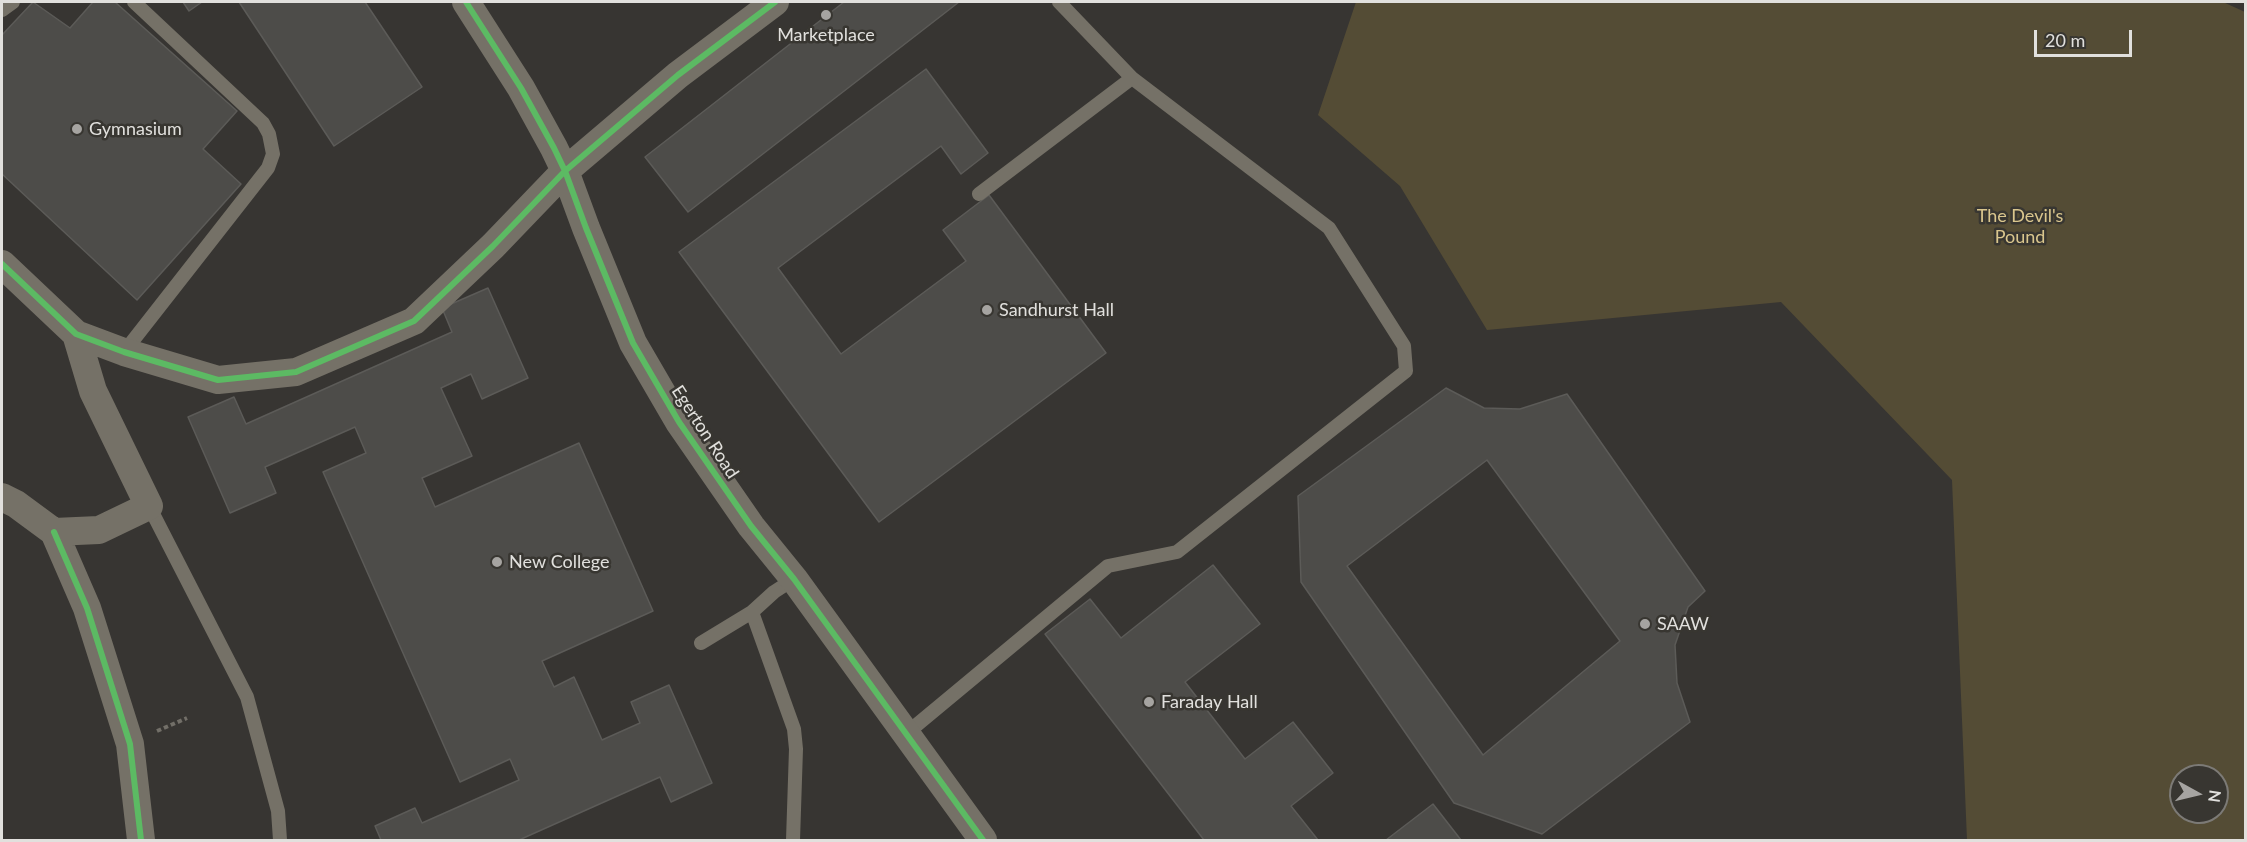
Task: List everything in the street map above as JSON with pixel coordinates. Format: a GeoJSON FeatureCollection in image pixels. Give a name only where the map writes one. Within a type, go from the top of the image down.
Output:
{"type":"FeatureCollection","features":[{"type":"Feature","properties":{"kind":"street","name":"Egerton Road"},"geometry":{"type":"LineString","coordinates":[[466,2],[521,88],[566,171],[586,228],[633,343],[685,431],[750,526],[794,579],[983,840]]}},
{"type":"Feature","properties":{"kind":"street"},"geometry":{"type":"LineString","coordinates":[[3,269],[76,333],[124,352],[218,380],[296,372],[414,321],[493,246],[566,171],[678,75],[775,2]]}},
{"type":"Feature","properties":{"kind":"street"},"geometry":{"type":"LineString","coordinates":[[54,532],[99,530],[149,506],[93,391],[76,333]]}},
{"type":"Feature","properties":{"kind":"street"},"geometry":{"type":"LineString","coordinates":[[2,497],[16,504],[54,532],[87,608],[130,744],[141,840]]}},
{"type":"Feature","properties":{"kind":"lane"},"geometry":{"type":"LineString","coordinates":[[2,10],[14,2]]}},
{"type":"Feature","properties":{"kind":"lane"},"geometry":{"type":"LineString","coordinates":[[124,352],[268,168],[273,154],[269,134],[262,123],[134,2]]}},
{"type":"Feature","properties":{"kind":"lane"},"geometry":{"type":"LineString","coordinates":[[907,733],[1108,566],[1177,552],[1406,371],[1404,346],[1329,228],[1132,78],[1059,2]]}},
{"type":"Feature","properties":{"kind":"lane"},"geometry":{"type":"LineString","coordinates":[[979,194],[1132,78]]}},
{"type":"Feature","properties":{"kind":"lane"},"geometry":{"type":"LineString","coordinates":[[149,506],[247,697],[278,811],[280,840]]}},
{"type":"Feature","properties":{"kind":"lane"},"geometry":{"type":"LineString","coordinates":[[701,643],[752,612],[774,592],[794,579]]}},
{"type":"Feature","properties":{"kind":"lane"},"geometry":{"type":"LineString","coordinates":[[752,612],[794,729],[796,749],[793,840]]}},
{"type":"Feature","properties":{"kind":"green space","name":"The Devil's Pound"},"geometry":{"type":"Polygon","coordinates":[[[1356,2],[2223,2],[2245,12],[2245,840],[1967,840],[1952,480],[1781,302],[1487,330],[1400,186],[1318,115],[1356,2]]]}},
{"type":"Feature","properties":{"kind":"building"},"geometry":{"type":"Polygon","coordinates":[[[33,2],[70,28],[93,2],[115,2],[237,111],[203,149],[241,184],[137,300],[2,174],[2,35],[33,2]]]}},
{"type":"Feature","properties":{"kind":"building"},"geometry":{"type":"Polygon","coordinates":[[[183,2],[202,2],[189,11],[183,2]]]}},
{"type":"Feature","properties":{"kind":"building"},"geometry":{"type":"Polygon","coordinates":[[[239,2],[365,2],[422,87],[334,146],[239,2]]]}},
{"type":"Feature","properties":{"kind":"building"},"geometry":{"type":"Polygon","coordinates":[[[844,2],[959,2],[688,212],[645,157],[844,2]]]}},
{"type":"Feature","properties":{"kind":"building","name":"Sandhurst Hall"},"geometry":{"type":"Polygon","coordinates":[[[926,69],[988,153],[961,174],[941,146],[778,268],[841,354],[966,261],[943,230],[989,195],[1106,353],[879,522],[679,252],[926,69]]]}},
{"type":"Feature","properties":{"kind":"building","name":"New College"},"geometry":{"type":"Polygon","coordinates":[[[488,288],[528,378],[482,399],[471,374],[441,388],[472,456],[422,478],[435,507],[579,443],[653,611],[542,661],[554,687],[574,677],[602,740],[640,723],[631,702],[669,685],[712,783],[671,802],[660,777],[519,840],[381,840],[375,826],[415,808],[422,823],[519,780],[510,759],[460,782],[323,472],[366,453],[355,427],[265,467],[276,493],[230,513],[188,417],[234,397],[246,424],[452,332],[442,308],[488,288]]]}},
{"type":"Feature","properties":{"kind":"building","name":"SAAW"},"geometry":{"type":"Polygon","coordinates":[[[1446,388],[1484,408],[1520,409],[1567,394],[1705,591],[1688,607],[1675,645],[1677,683],[1690,722],[1542,834],[1454,803],[1301,582],[1298,496],[1446,388]],[[1487,460],[1347,566],[1483,755],[1620,641],[1487,460]]]}},
{"type":"Feature","properties":{"kind":"building","name":"Faraday Hall"},"geometry":{"type":"Polygon","coordinates":[[[1213,565],[1260,624],[1185,682],[1245,759],[1293,722],[1333,773],[1291,806],[1318,840],[1204,840],[1045,634],[1090,599],[1121,638],[1213,565]]]}},
{"type":"Feature","properties":{"kind":"building"},"geometry":{"type":"Polygon","coordinates":[[[1433,804],[1461,840],[1386,840],[1433,804]]]}},
{"type":"Feature","properties":{"kind":"cycle path"},"geometry":{"type":"LineString","coordinates":[[466,2],[521,88],[554,148],[633,343],[679,422],[751,526],[794,579],[983,840]]}},
{"type":"Feature","properties":{"kind":"cycle path"},"geometry":{"type":"LineString","coordinates":[[2,264],[76,334],[124,352],[218,380],[296,372],[414,321],[493,246],[565,171],[678,75],[775,2]]}},
{"type":"Feature","properties":{"kind":"cycle path"},"geometry":{"type":"LineString","coordinates":[[54,532],[87,608],[130,744],[141,840]]}},
{"type":"Feature","properties":{"kind":"place","name":"Marketplace"},"geometry":{"type":"Point","coordinates":[826,15]}},
{"type":"Feature","properties":{"kind":"place","name":"Gymnasium"},"geometry":{"type":"Point","coordinates":[77,129]}},
{"type":"Feature","properties":{"kind":"place","name":"Sandhurst Hall"},"geometry":{"type":"Point","coordinates":[987,310]}},
{"type":"Feature","properties":{"kind":"place","name":"New College"},"geometry":{"type":"Point","coordinates":[497,562]}},
{"type":"Feature","properties":{"kind":"place","name":"SAAW"},"geometry":{"type":"Point","coordinates":[1645,624]}},
{"type":"Feature","properties":{"kind":"place","name":"Faraday Hall"},"geometry":{"type":"Point","coordinates":[1149,702]}}]}
